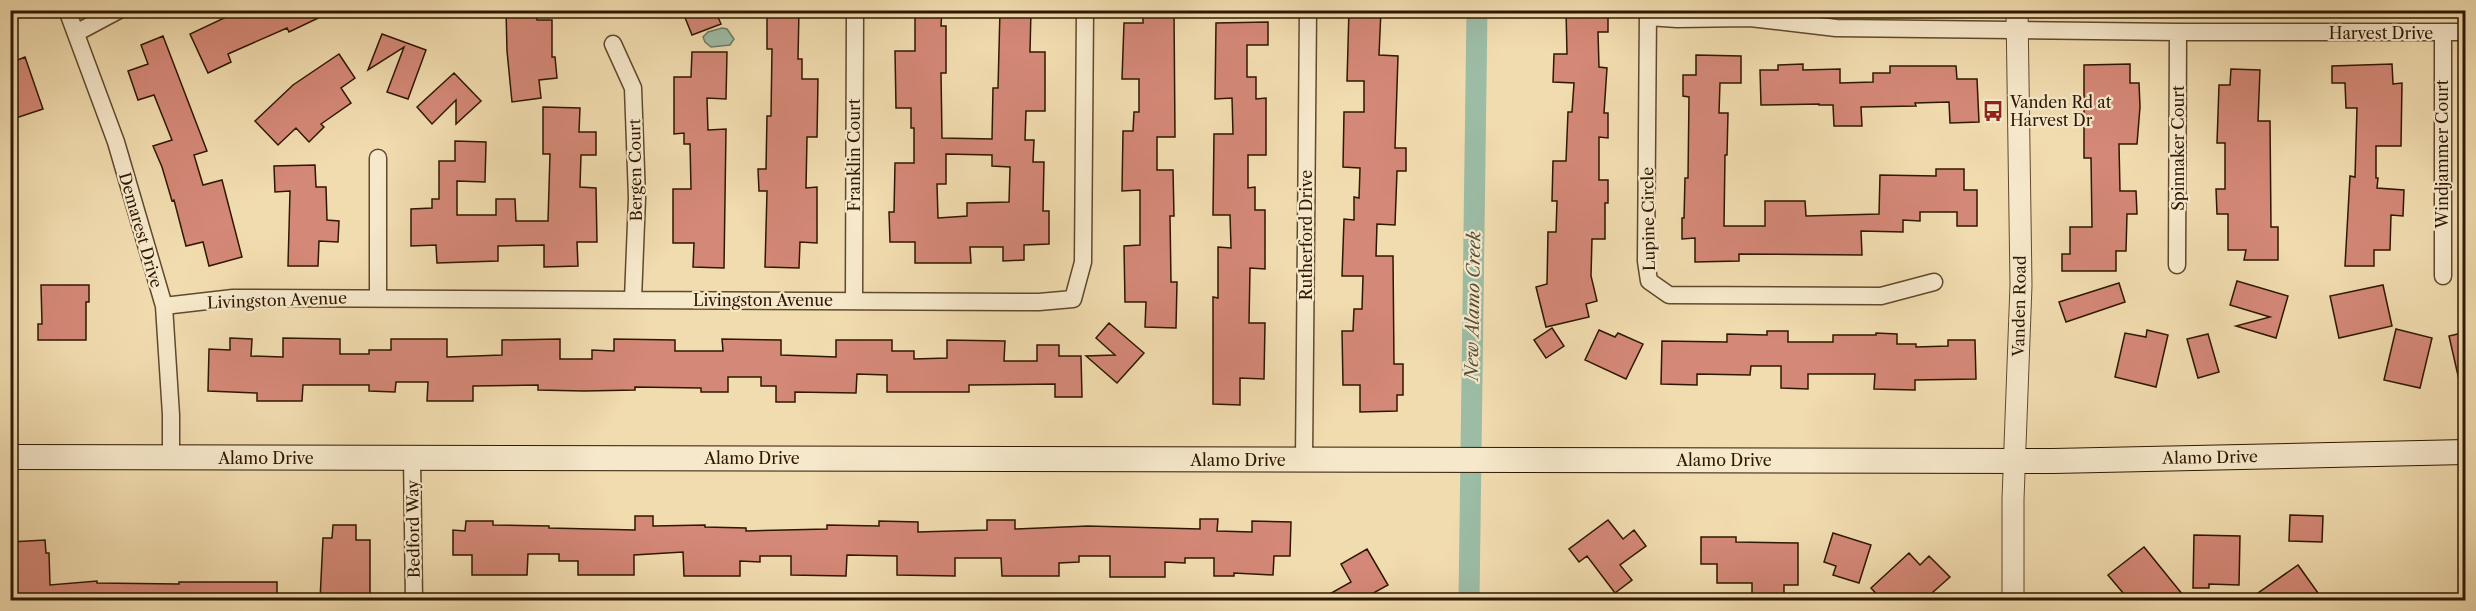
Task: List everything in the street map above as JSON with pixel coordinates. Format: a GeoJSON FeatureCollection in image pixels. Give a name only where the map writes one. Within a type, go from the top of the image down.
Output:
{"type":"FeatureCollection","features":[{"type":"Feature","properties":{"kind":"main road","name":"Alamo Drive"},"geometry":{"type":"LineString","coordinates":[[10,457],[2014,461],[2466,452]]}},
{"type":"Feature","properties":{"kind":"street","name":"Demarest Drive"},"geometry":{"type":"LineString","coordinates":[[68,10],[116,142],[164,306],[171,415],[171,458]]}},
{"type":"Feature","properties":{"kind":"street"},"geometry":{"type":"LineString","coordinates":[[76,33],[119,10]]}},
{"type":"Feature","properties":{"kind":"street","name":"Franklin Court"},"geometry":{"type":"LineString","coordinates":[[854,300],[855,10]]}},
{"type":"Feature","properties":{"kind":"street","name":"Livingston Avenue"},"geometry":{"type":"LineString","coordinates":[[164,306],[233,298],[1039,302],[1073,299],[1083,262],[1085,10]]}},
{"type":"Feature","properties":{"kind":"street","name":"Rutherford Drive"},"geometry":{"type":"LineString","coordinates":[[1304,460],[1308,10]]}},
{"type":"Feature","properties":{"kind":"street","name":"Harvest Drive"},"geometry":{"type":"LineString","coordinates":[[1648,14],[1677,19],[1750,18],[1836,28],[2017,21],[2178,32],[2466,32]]}},
{"type":"Feature","properties":{"kind":"street","name":"Lupine Circle"},"geometry":{"type":"LineString","coordinates":[[1648,14],[1646,261],[1649,281],[1669,295],[1881,296],[1934,282]]}},
{"type":"Feature","properties":{"kind":"street","name":"Vanden Road"},"geometry":{"type":"LineString","coordinates":[[2013,600],[2014,461],[2021,285],[2017,21]]}},
{"type":"Feature","properties":{"kind":"street","name":"Spinnaker Court"},"geometry":{"type":"LineString","coordinates":[[2177,265],[2178,32]]}},
{"type":"Feature","properties":{"kind":"street","name":"Windjammer Court"},"geometry":{"type":"LineString","coordinates":[[2443,33],[2443,276]]}},
{"type":"Feature","properties":{"kind":"street","name":"Bergen Court"},"geometry":{"type":"LineString","coordinates":[[613,44],[633,88],[637,198],[633,299]]}},
{"type":"Feature","properties":{"kind":"street"},"geometry":{"type":"LineString","coordinates":[[378,158],[378,297]]}},
{"type":"Feature","properties":{"kind":"street","name":"Bedford Way"},"geometry":{"type":"LineString","coordinates":[[412,457],[414,600]]}},
{"type":"Feature","properties":{"kind":"shaded area"},"geometry":{"type":"Polygon","coordinates":[[[727,29],[734,39],[730,45],[711,47],[705,42],[703,37],[708,32],[727,29]]]}},
{"type":"Feature","properties":{"kind":"building"},"geometry":{"type":"Polygon","coordinates":[[[241,10],[335,10],[289,32],[287,28],[228,54],[231,62],[208,73],[190,34],[241,10]]]}},
{"type":"Feature","properties":{"kind":"building"},"geometry":{"type":"Polygon","coordinates":[[[506,10],[536,10],[537,20],[552,20],[552,57],[555,57],[557,78],[539,80],[541,98],[512,102],[506,10]]]}},
{"type":"Feature","properties":{"kind":"building"},"geometry":{"type":"Polygon","coordinates":[[[682,10],[715,10],[721,24],[692,35],[682,10]]]}},
{"type":"Feature","properties":{"kind":"building"},"geometry":{"type":"Polygon","coordinates":[[[767,10],[799,10],[798,59],[802,59],[802,79],[818,79],[817,137],[807,137],[806,188],[817,187],[817,243],[800,242],[799,268],[765,267],[767,191],[759,191],[758,169],[766,169],[767,116],[771,116],[772,49],[767,49],[767,10]]]}},
{"type":"Feature","properties":{"kind":"building"},"geometry":{"type":"Polygon","coordinates":[[[915,10],[942,10],[941,26],[946,26],[946,73],[941,73],[942,138],[992,139],[993,88],[998,88],[1000,10],[1031,10],[1030,52],[1045,52],[1045,111],[1026,111],[1025,140],[1034,140],[1033,162],[1044,162],[1043,211],[1049,211],[1049,244],[1024,245],[1024,260],[1003,261],[1003,247],[970,247],[971,263],[915,263],[915,242],[890,242],[889,212],[894,212],[895,163],[914,163],[914,128],[911,128],[911,108],[896,108],[895,51],[915,51],[915,10]],[[946,154],[946,184],[937,184],[938,218],[967,216],[967,203],[1009,202],[1010,167],[992,166],[992,155],[946,154]]]}},
{"type":"Feature","properties":{"kind":"building"},"geometry":{"type":"Polygon","coordinates":[[[1143,10],[1174,10],[1175,137],[1157,137],[1157,170],[1173,170],[1174,216],[1170,216],[1171,282],[1177,282],[1176,328],[1145,327],[1146,302],[1125,302],[1124,246],[1140,245],[1140,190],[1122,191],[1123,131],[1133,131],[1134,112],[1139,112],[1139,79],[1122,79],[1124,23],[1143,23],[1143,10]]]}},
{"type":"Feature","properties":{"kind":"building"},"geometry":{"type":"Polygon","coordinates":[[[1349,10],[1381,10],[1379,55],[1398,56],[1395,148],[1406,148],[1406,171],[1397,171],[1395,225],[1377,224],[1376,256],[1393,256],[1394,364],[1403,364],[1403,395],[1397,395],[1397,411],[1360,412],[1360,385],[1343,385],[1342,331],[1353,331],[1354,309],[1362,309],[1363,276],[1342,276],[1344,219],[1354,220],[1354,197],[1359,198],[1360,168],[1343,167],[1344,112],[1364,112],[1364,81],[1347,81],[1349,10]]]}},
{"type":"Feature","properties":{"kind":"building"},"geometry":{"type":"Polygon","coordinates":[[[1566,10],[1608,10],[1608,32],[1598,32],[1599,67],[1607,68],[1604,113],[1608,113],[1608,138],[1599,137],[1599,180],[1608,180],[1608,203],[1605,203],[1605,239],[1592,239],[1591,276],[1597,301],[1586,304],[1589,317],[1546,327],[1536,287],[1547,284],[1548,232],[1556,232],[1557,201],[1552,201],[1553,161],[1566,161],[1568,112],[1572,112],[1574,83],[1553,82],[1554,54],[1567,54],[1566,10]]]}},
{"type":"Feature","properties":{"kind":"building"},"geometry":{"type":"Polygon","coordinates":[[[1268,22],[1268,45],[1247,45],[1247,77],[1256,77],[1256,99],[1266,98],[1266,155],[1248,155],[1248,188],[1255,187],[1255,210],[1265,210],[1265,269],[1250,268],[1249,323],[1265,323],[1264,379],[1240,378],[1240,405],[1213,404],[1213,297],[1218,298],[1218,247],[1231,248],[1230,215],[1213,215],[1214,134],[1233,134],[1232,98],[1215,99],[1216,23],[1268,22]]]}},
{"type":"Feature","properties":{"kind":"building"},"geometry":{"type":"Polygon","coordinates":[[[382,34],[426,50],[408,99],[387,92],[404,47],[368,70],[382,34]]]}},
{"type":"Feature","properties":{"kind":"building"},"geometry":{"type":"Polygon","coordinates":[[[163,36],[207,151],[194,155],[203,185],[222,180],[242,257],[209,266],[203,242],[186,246],[174,200],[172,201],[153,146],[172,140],[154,95],[138,100],[128,71],[148,64],[141,45],[163,36]]]}},
{"type":"Feature","properties":{"kind":"building"},"geometry":{"type":"Polygon","coordinates":[[[692,52],[727,52],[726,99],[707,98],[708,130],[726,129],[724,268],[693,267],[694,243],[673,243],[673,189],[691,189],[690,144],[684,144],[684,133],[674,134],[674,77],[691,77],[692,52]]]}},
{"type":"Feature","properties":{"kind":"building"},"geometry":{"type":"Polygon","coordinates":[[[339,54],[355,78],[341,88],[351,103],[321,124],[324,127],[309,142],[296,128],[278,145],[255,121],[293,85],[339,54]]]}},
{"type":"Feature","properties":{"kind":"building"},"geometry":{"type":"Polygon","coordinates":[[[1696,55],[1741,56],[1741,83],[1720,83],[1719,113],[1728,113],[1724,226],[1765,226],[1765,201],[1805,201],[1806,216],[1879,214],[1880,175],[1936,176],[1936,169],[1964,169],[1964,190],[1977,190],[1977,226],[1957,226],[1957,212],[1920,212],[1920,221],[1903,220],[1903,232],[1861,231],[1862,255],[1739,254],[1739,261],[1695,262],[1695,238],[1682,239],[1682,218],[1684,218],[1685,178],[1688,178],[1689,97],[1683,96],[1683,75],[1696,75],[1696,55]]]}},
{"type":"Feature","properties":{"kind":"building"},"geometry":{"type":"Polygon","coordinates":[[[25,57],[43,109],[10,120],[10,63],[25,57]]]}},
{"type":"Feature","properties":{"kind":"building"},"geometry":{"type":"Polygon","coordinates":[[[1803,64],[1803,70],[1840,69],[1840,83],[1873,82],[1873,73],[1890,73],[1890,66],[1956,66],[1957,79],[1977,79],[1979,122],[1950,123],[1949,102],[1915,103],[1916,106],[1861,107],[1862,126],[1834,126],[1833,105],[1761,105],[1760,70],[1778,70],[1778,65],[1803,64]]]}},
{"type":"Feature","properties":{"kind":"building"},"geometry":{"type":"Polygon","coordinates":[[[2130,64],[2130,83],[2139,83],[2140,107],[2137,144],[2119,144],[2120,191],[2136,191],[2137,214],[2127,214],[2126,251],[2116,251],[2116,271],[2062,271],[2062,254],[2070,254],[2070,227],[2092,227],[2091,158],[2084,158],[2084,65],[2130,64]]]}},
{"type":"Feature","properties":{"kind":"building"},"geometry":{"type":"Polygon","coordinates":[[[2392,64],[2393,84],[2402,83],[2401,146],[2376,146],[2376,178],[2378,178],[2377,188],[2404,190],[2403,216],[2391,215],[2390,250],[2374,250],[2374,266],[2345,266],[2350,176],[2355,177],[2357,108],[2346,108],[2345,83],[2332,83],[2332,66],[2392,64]]]}},
{"type":"Feature","properties":{"kind":"building"},"geometry":{"type":"Polygon","coordinates":[[[2231,69],[2260,70],[2258,121],[2270,121],[2271,227],[2278,227],[2278,260],[2244,260],[2246,250],[2228,250],[2228,214],[2217,214],[2216,189],[2225,189],[2225,143],[2217,143],[2219,85],[2230,85],[2231,69]]]}},
{"type":"Feature","properties":{"kind":"building"},"geometry":{"type":"Polygon","coordinates":[[[454,73],[481,101],[456,124],[456,100],[432,124],[417,107],[454,73]]]}},
{"type":"Feature","properties":{"kind":"building"},"geometry":{"type":"Polygon","coordinates":[[[543,107],[580,108],[579,132],[596,132],[596,155],[581,155],[580,187],[596,188],[597,242],[577,242],[578,266],[544,267],[544,245],[498,246],[498,261],[437,263],[436,245],[411,246],[411,209],[432,208],[432,199],[439,199],[439,161],[455,161],[455,141],[486,142],[485,182],[457,181],[457,215],[496,215],[496,199],[515,199],[516,221],[548,221],[550,154],[543,154],[543,107]]]}},
{"type":"Feature","properties":{"kind":"building"},"geometry":{"type":"Polygon","coordinates":[[[315,165],[316,187],[326,187],[327,220],[339,221],[338,242],[319,241],[318,266],[288,266],[290,191],[275,192],[274,166],[315,165]]]}},
{"type":"Feature","properties":{"kind":"building"},"geometry":{"type":"Polygon","coordinates":[[[2237,281],[2288,296],[2276,338],[2236,326],[2270,317],[2230,305],[2237,281]]]}},
{"type":"Feature","properties":{"kind":"building"},"geometry":{"type":"Polygon","coordinates":[[[2119,283],[2125,302],[2066,322],[2059,302],[2119,283]]]}},
{"type":"Feature","properties":{"kind":"building"},"geometry":{"type":"Polygon","coordinates":[[[41,285],[89,285],[89,302],[86,302],[86,340],[38,340],[38,324],[42,324],[41,285]]]}},
{"type":"Feature","properties":{"kind":"building"},"geometry":{"type":"Polygon","coordinates":[[[2383,285],[2392,326],[2339,338],[2330,296],[2383,285]]]}},
{"type":"Feature","properties":{"kind":"building"},"geometry":{"type":"Polygon","coordinates":[[[1109,323],[1144,353],[1117,383],[1086,356],[1115,355],[1096,338],[1109,323]]]}},
{"type":"Feature","properties":{"kind":"building"},"geometry":{"type":"Polygon","coordinates":[[[1552,328],[1564,346],[1546,358],[1534,340],[1552,328]]]}},
{"type":"Feature","properties":{"kind":"building"},"geometry":{"type":"Polygon","coordinates":[[[2396,329],[2432,338],[2420,388],[2384,380],[2396,329]]]}},
{"type":"Feature","properties":{"kind":"building"},"geometry":{"type":"Polygon","coordinates":[[[1599,330],[1615,337],[1618,333],[1643,344],[1626,379],[1585,360],[1599,330]]]}},
{"type":"Feature","properties":{"kind":"building"},"geometry":{"type":"Polygon","coordinates":[[[2147,330],[2168,335],[2156,387],[2115,377],[2125,333],[2146,337],[2147,330]]]}},
{"type":"Feature","properties":{"kind":"building"},"geometry":{"type":"Polygon","coordinates":[[[1767,331],[1788,331],[1788,342],[1833,342],[1833,335],[1876,335],[1876,333],[1897,334],[1897,344],[1916,344],[1916,347],[1948,346],[1948,340],[1975,340],[1976,379],[1915,380],[1915,390],[1874,389],[1875,374],[1808,374],[1808,389],[1781,388],[1781,366],[1751,366],[1750,375],[1697,374],[1697,385],[1661,384],[1662,341],[1727,342],[1727,334],[1767,335],[1767,331]]]}},
{"type":"Feature","properties":{"kind":"building"},"geometry":{"type":"Polygon","coordinates":[[[2466,332],[2466,379],[2459,380],[2449,336],[2466,332]]]}},
{"type":"Feature","properties":{"kind":"building"},"geometry":{"type":"Polygon","coordinates":[[[2208,334],[2219,372],[2198,378],[2187,339],[2208,334]]]}},
{"type":"Feature","properties":{"kind":"building"},"geometry":{"type":"Polygon","coordinates":[[[230,338],[252,339],[251,356],[283,357],[283,338],[340,339],[340,354],[369,354],[369,350],[391,350],[391,339],[447,339],[447,357],[502,355],[502,340],[560,339],[560,359],[592,359],[592,350],[614,351],[614,339],[675,340],[675,351],[723,351],[722,339],[781,340],[781,355],[836,357],[836,340],[892,340],[892,351],[914,351],[914,359],[947,358],[947,340],[1005,341],[1004,361],[1037,361],[1037,345],[1059,345],[1059,356],[1081,356],[1082,397],[1055,397],[1055,384],[969,385],[969,392],[887,392],[887,375],[857,374],[856,393],[795,392],[795,402],[776,402],[776,386],[761,386],[761,377],[728,377],[728,392],[701,392],[701,388],[635,387],[635,390],[584,391],[538,390],[538,385],[473,386],[473,401],[427,401],[428,382],[396,382],[395,392],[369,391],[369,385],[303,385],[302,401],[257,401],[257,393],[208,391],[209,349],[230,350],[230,338]]]}},
{"type":"Feature","properties":{"kind":"building"},"geometry":{"type":"Polygon","coordinates":[[[2290,515],[2323,516],[2322,542],[2289,541],[2290,515]]]}},
{"type":"Feature","properties":{"kind":"building"},"geometry":{"type":"Polygon","coordinates":[[[635,516],[653,516],[653,526],[705,525],[705,527],[746,528],[746,531],[827,529],[827,525],[879,526],[879,521],[918,522],[918,532],[987,530],[987,520],[1015,520],[1015,529],[1088,526],[1200,529],[1200,519],[1218,519],[1217,531],[1252,532],[1252,521],[1291,522],[1290,556],[1274,556],[1273,575],[1234,573],[1234,576],[1214,576],[1214,558],[1185,558],[1185,563],[1165,562],[1165,577],[1110,577],[1110,556],[1079,556],[1079,562],[1059,563],[1059,576],[1002,576],[1001,558],[955,558],[955,576],[897,575],[897,556],[847,555],[846,576],[791,575],[791,556],[760,556],[760,562],[740,561],[740,576],[684,576],[683,552],[634,555],[634,575],[578,575],[578,561],[559,561],[559,554],[528,554],[527,575],[472,575],[472,555],[453,555],[453,530],[465,531],[466,521],[493,521],[493,525],[549,526],[549,528],[635,530],[635,516]]]}},
{"type":"Feature","properties":{"kind":"building"},"geometry":{"type":"Polygon","coordinates":[[[1608,520],[1623,539],[1634,530],[1646,546],[1620,565],[1632,580],[1615,593],[1587,556],[1579,562],[1569,549],[1608,520]]]}},
{"type":"Feature","properties":{"kind":"building"},"geometry":{"type":"Polygon","coordinates":[[[333,525],[356,525],[356,540],[370,540],[370,600],[320,600],[323,538],[332,538],[333,525]]]}},
{"type":"Feature","properties":{"kind":"building"},"geometry":{"type":"Polygon","coordinates":[[[1833,533],[1871,545],[1859,583],[1833,575],[1836,566],[1824,562],[1833,533]]]}},
{"type":"Feature","properties":{"kind":"building"},"geometry":{"type":"Polygon","coordinates":[[[2194,535],[2240,536],[2239,585],[2209,584],[2209,588],[2193,588],[2194,535]]]}},
{"type":"Feature","properties":{"kind":"building"},"geometry":{"type":"Polygon","coordinates":[[[1701,537],[1736,537],[1736,542],[1798,543],[1798,585],[1784,585],[1784,595],[1752,595],[1752,583],[1717,583],[1717,564],[1701,564],[1701,537]]]}},
{"type":"Feature","properties":{"kind":"building"},"geometry":{"type":"Polygon","coordinates":[[[45,540],[46,553],[49,553],[50,585],[97,581],[97,583],[179,584],[179,582],[277,582],[277,600],[10,600],[10,542],[45,540]]]}},
{"type":"Feature","properties":{"kind":"building"},"geometry":{"type":"Polygon","coordinates":[[[2144,547],[2187,600],[2129,600],[2108,575],[2144,547]]]}},
{"type":"Feature","properties":{"kind":"building"},"geometry":{"type":"Polygon","coordinates":[[[1367,549],[1388,585],[1361,600],[1319,600],[1351,582],[1341,564],[1367,549]]]}},
{"type":"Feature","properties":{"kind":"building"},"geometry":{"type":"Polygon","coordinates":[[[1909,553],[1920,565],[1929,556],[1950,577],[1924,600],[1882,600],[1871,588],[1909,553]]]}},
{"type":"Feature","properties":{"kind":"building"},"geometry":{"type":"Polygon","coordinates":[[[2298,565],[2323,600],[2248,600],[2298,565]]]}},
{"type":"Feature","properties":{"kind":"waterway","name":"New Alamo Creek"},"geometry":{"type":"LineString","coordinates":[[1469,600],[1477,10]]}},
{"type":"Feature","properties":{"kind":"place","name":"Vanden Rd at Harvest Dr"},"geometry":{"type":"Point","coordinates":[1993,111]}}]}
